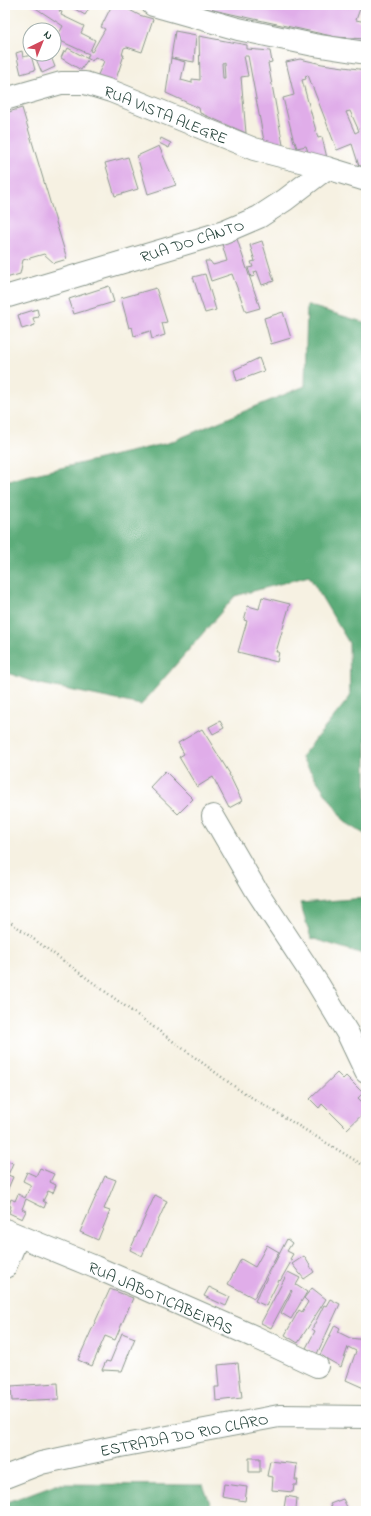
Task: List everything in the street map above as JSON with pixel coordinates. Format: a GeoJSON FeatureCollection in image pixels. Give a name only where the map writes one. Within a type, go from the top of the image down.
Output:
{"type":"FeatureCollection","features":[{"type":"Feature","properties":{"kind":"street"},"geometry":{"type":"LineString","coordinates":[[153,5],[238,29],[314,45],[366,52]]}},
{"type":"Feature","properties":{"kind":"street","name":"RUA VISTA ALEGRE"},"geometry":{"type":"LineString","coordinates":[[5,99],[61,83],[85,83],[111,91],[254,149],[327,168]]}},
{"type":"Feature","properties":{"kind":"street"},"geometry":{"type":"LineString","coordinates":[[327,168],[366,180]]}},
{"type":"Feature","properties":{"kind":"street","name":"RUA DO CANTO"},"geometry":{"type":"LineString","coordinates":[[5,297],[224,232],[260,217],[327,168]]}},
{"type":"Feature","properties":{"kind":"street"},"geometry":{"type":"LineString","coordinates":[[213,816],[256,890],[318,984],[348,1034],[366,1072]]}},
{"type":"Feature","properties":{"kind":"street"},"geometry":{"type":"LineString","coordinates":[[5,1267],[11,1233]]}},
{"type":"Feature","properties":{"kind":"street","name":"RUA JABOTICABEIRAS"},"geometry":{"type":"LineString","coordinates":[[11,1233],[255,1337],[317,1366]]}},
{"type":"Feature","properties":{"kind":"street","name":"ESTRADA DO RIO CLARO"},"geometry":{"type":"LineString","coordinates":[[5,1477],[41,1463],[120,1446],[279,1416],[366,1417]]}},
{"type":"Feature","properties":{"kind":"path"},"geometry":{"type":"LineString","coordinates":[[5,918],[238,1089],[366,1167]]}},
{"type":"Feature","properties":{"kind":"green space"},"geometry":{"type":"Polygon","coordinates":[[[307,305],[366,323],[366,835],[345,822],[301,757],[350,697],[349,643],[309,576],[235,596],[141,705],[36,683],[5,672],[5,481],[168,443],[305,386],[307,305]]]}},
{"type":"Feature","properties":{"kind":"green space"},"geometry":{"type":"Polygon","coordinates":[[[366,898],[366,955],[311,938],[300,903],[366,898]]]}},
{"type":"Feature","properties":{"kind":"green space"},"geometry":{"type":"Polygon","coordinates":[[[56,1484],[203,1485],[213,1511],[5,1511],[5,1503],[56,1484]]]}},
{"type":"Feature","properties":{"kind":"building"},"geometry":{"type":"Polygon","coordinates":[[[31,5],[63,5],[59,11],[62,12],[61,15],[84,26],[81,33],[95,40],[90,51],[92,52],[105,29],[101,27],[112,5],[120,5],[139,15],[153,19],[142,52],[127,47],[124,48],[122,55],[124,55],[114,85],[97,77],[104,61],[95,57],[92,61],[87,58],[89,54],[62,42],[62,22],[57,22],[31,5]]]}},
{"type":"Feature","properties":{"kind":"building"},"geometry":{"type":"Polygon","coordinates":[[[68,5],[91,5],[85,15],[68,5]]]}},
{"type":"Feature","properties":{"kind":"building"},"geometry":{"type":"Polygon","coordinates":[[[199,5],[360,5],[361,6],[356,20],[366,22],[366,39],[336,37],[209,9],[199,5]]]}},
{"type":"Feature","properties":{"kind":"building"},"geometry":{"type":"Polygon","coordinates":[[[175,31],[196,35],[194,62],[171,58],[175,31]]]}},
{"type":"Feature","properties":{"kind":"building"},"geometry":{"type":"Polygon","coordinates":[[[199,36],[247,45],[247,49],[270,51],[272,62],[268,63],[283,145],[264,141],[248,56],[244,56],[248,76],[241,77],[246,133],[200,113],[199,108],[166,93],[171,58],[185,62],[181,80],[192,83],[192,79],[200,80],[199,36]],[[224,62],[222,63],[223,78],[225,78],[224,62]]]}},
{"type":"Feature","properties":{"kind":"building"},"geometry":{"type":"Polygon","coordinates":[[[68,48],[88,59],[81,70],[62,59],[64,51],[66,52],[68,48]]]}},
{"type":"Feature","properties":{"kind":"building"},"geometry":{"type":"Polygon","coordinates":[[[22,51],[22,62],[33,62],[35,70],[21,74],[16,53],[22,51]]]}},
{"type":"Feature","properties":{"kind":"building"},"geometry":{"type":"Polygon","coordinates":[[[300,59],[322,64],[366,70],[366,166],[359,166],[352,144],[337,150],[308,75],[305,76],[306,79],[302,80],[318,138],[322,137],[327,158],[308,152],[306,146],[297,148],[294,142],[283,98],[294,95],[286,62],[300,59]],[[350,111],[346,112],[355,133],[359,131],[350,111]]]}},
{"type":"Feature","properties":{"kind":"building"},"geometry":{"type":"Polygon","coordinates":[[[37,62],[53,62],[55,67],[42,73],[37,62]]]}},
{"type":"Feature","properties":{"kind":"building"},"geometry":{"type":"Polygon","coordinates":[[[22,108],[67,259],[54,263],[44,254],[23,260],[20,274],[6,278],[5,113],[22,108]]]}},
{"type":"Feature","properties":{"kind":"building"},"geometry":{"type":"Polygon","coordinates":[[[161,138],[171,143],[169,148],[159,143],[161,138]]]}},
{"type":"Feature","properties":{"kind":"building"},"geometry":{"type":"Polygon","coordinates":[[[159,146],[176,185],[148,194],[137,156],[159,146]]]}},
{"type":"Feature","properties":{"kind":"building"},"geometry":{"type":"Polygon","coordinates":[[[128,157],[138,189],[115,196],[105,163],[128,157]]]}},
{"type":"Feature","properties":{"kind":"building"},"geometry":{"type":"Polygon","coordinates":[[[237,239],[260,308],[246,312],[232,274],[211,281],[205,261],[210,261],[213,265],[227,261],[222,244],[237,239]]]}},
{"type":"Feature","properties":{"kind":"building"},"geometry":{"type":"Polygon","coordinates":[[[262,241],[274,281],[262,285],[257,271],[254,272],[255,276],[251,277],[248,268],[253,267],[251,262],[255,261],[250,245],[262,241]]]}},
{"type":"Feature","properties":{"kind":"building"},"geometry":{"type":"Polygon","coordinates":[[[205,274],[216,310],[205,313],[193,277],[205,274]]]}},
{"type":"Feature","properties":{"kind":"building"},"geometry":{"type":"Polygon","coordinates":[[[109,286],[114,302],[74,314],[69,299],[109,286]]]}},
{"type":"Feature","properties":{"kind":"building"},"geometry":{"type":"Polygon","coordinates":[[[156,288],[167,322],[162,323],[165,335],[152,339],[150,331],[134,336],[132,327],[129,328],[121,298],[156,288]]]}},
{"type":"Feature","properties":{"kind":"building"},"geometry":{"type":"Polygon","coordinates":[[[37,309],[39,317],[33,318],[35,325],[22,329],[18,315],[37,309]]]}},
{"type":"Feature","properties":{"kind":"building"},"geometry":{"type":"Polygon","coordinates":[[[283,312],[291,338],[271,344],[264,318],[283,312]]]}},
{"type":"Feature","properties":{"kind":"building"},"geometry":{"type":"Polygon","coordinates":[[[259,358],[264,371],[237,381],[234,370],[259,358]]]}},
{"type":"Feature","properties":{"kind":"building"},"geometry":{"type":"Polygon","coordinates":[[[262,597],[290,604],[276,652],[279,652],[277,662],[238,652],[247,621],[244,620],[248,606],[259,609],[262,597]]]}},
{"type":"Feature","properties":{"kind":"building"},"geometry":{"type":"Polygon","coordinates":[[[220,721],[224,728],[213,734],[209,727],[220,721]]]}},
{"type":"Feature","properties":{"kind":"building"},"geometry":{"type":"Polygon","coordinates":[[[202,729],[230,774],[242,801],[229,808],[213,777],[197,787],[179,757],[184,754],[178,743],[202,729]]]}},
{"type":"Feature","properties":{"kind":"building"},"geometry":{"type":"Polygon","coordinates":[[[165,771],[193,799],[178,814],[150,787],[165,771]]]}},
{"type":"Feature","properties":{"kind":"building"},"geometry":{"type":"Polygon","coordinates":[[[337,1073],[343,1079],[346,1076],[363,1093],[358,1098],[366,1106],[366,1111],[347,1129],[322,1104],[319,1108],[310,1099],[337,1073]]]}},
{"type":"Feature","properties":{"kind":"building"},"geometry":{"type":"Polygon","coordinates":[[[5,1160],[13,1163],[8,1175],[13,1177],[7,1191],[5,1190],[5,1160]]]}},
{"type":"Feature","properties":{"kind":"building"},"geometry":{"type":"Polygon","coordinates":[[[40,1168],[54,1174],[50,1182],[56,1185],[53,1193],[48,1191],[43,1201],[46,1203],[44,1208],[26,1199],[22,1209],[26,1211],[22,1219],[9,1213],[11,1199],[15,1201],[18,1194],[25,1198],[31,1185],[23,1181],[27,1172],[36,1176],[40,1168]]]}},
{"type":"Feature","properties":{"kind":"building"},"geometry":{"type":"Polygon","coordinates":[[[105,1176],[116,1180],[104,1209],[110,1211],[98,1240],[80,1232],[105,1176]]]}},
{"type":"Feature","properties":{"kind":"building"},"geometry":{"type":"Polygon","coordinates":[[[155,1195],[167,1201],[142,1256],[130,1250],[155,1195]]]}},
{"type":"Feature","properties":{"kind":"building"},"geometry":{"type":"Polygon","coordinates":[[[287,1239],[292,1243],[287,1251],[293,1254],[290,1259],[292,1260],[280,1281],[279,1280],[266,1306],[255,1301],[287,1239]]]}},
{"type":"Feature","properties":{"kind":"building"},"geometry":{"type":"Polygon","coordinates":[[[267,1245],[279,1252],[254,1298],[228,1284],[241,1259],[255,1267],[267,1245]]]}},
{"type":"Feature","properties":{"kind":"building"},"geometry":{"type":"Polygon","coordinates":[[[304,1256],[314,1272],[304,1279],[292,1264],[304,1256]]]}},
{"type":"Feature","properties":{"kind":"building"},"geometry":{"type":"Polygon","coordinates":[[[288,1272],[300,1278],[296,1285],[307,1292],[291,1319],[281,1313],[292,1291],[291,1290],[271,1328],[261,1323],[288,1272]]]}},
{"type":"Feature","properties":{"kind":"building"},"geometry":{"type":"Polygon","coordinates":[[[209,1287],[230,1297],[226,1306],[204,1296],[209,1287]]]}},
{"type":"Feature","properties":{"kind":"building"},"geometry":{"type":"Polygon","coordinates":[[[312,1288],[326,1299],[298,1343],[285,1335],[299,1310],[302,1312],[308,1302],[304,1298],[312,1288]]]}},
{"type":"Feature","properties":{"kind":"building"},"geometry":{"type":"Polygon","coordinates":[[[110,1289],[133,1298],[115,1340],[105,1336],[92,1366],[78,1360],[110,1289]]]}},
{"type":"Feature","properties":{"kind":"building"},"geometry":{"type":"Polygon","coordinates":[[[330,1299],[340,1304],[317,1354],[306,1348],[315,1331],[312,1329],[324,1305],[326,1306],[330,1299]]]}},
{"type":"Feature","properties":{"kind":"building"},"geometry":{"type":"Polygon","coordinates":[[[335,1325],[340,1328],[338,1332],[350,1338],[366,1340],[366,1389],[346,1380],[356,1351],[348,1347],[341,1367],[320,1355],[335,1325]]]}},
{"type":"Feature","properties":{"kind":"building"},"geometry":{"type":"Polygon","coordinates":[[[122,1333],[135,1338],[122,1371],[102,1370],[106,1361],[110,1362],[122,1333]]]}},
{"type":"Feature","properties":{"kind":"building"},"geometry":{"type":"Polygon","coordinates":[[[238,1363],[242,1398],[216,1401],[215,1387],[220,1387],[218,1365],[238,1363]]]}},
{"type":"Feature","properties":{"kind":"building"},"geometry":{"type":"Polygon","coordinates":[[[58,1383],[59,1399],[12,1401],[11,1386],[58,1383]]]}},
{"type":"Feature","properties":{"kind":"building"},"geometry":{"type":"Polygon","coordinates":[[[249,1458],[260,1458],[260,1472],[249,1472],[249,1458]]]}},
{"type":"Feature","properties":{"kind":"building"},"geometry":{"type":"Polygon","coordinates":[[[270,1461],[297,1464],[295,1480],[298,1480],[297,1485],[294,1485],[293,1492],[272,1490],[273,1477],[267,1476],[270,1461]]]}},
{"type":"Feature","properties":{"kind":"building"},"geometry":{"type":"Polygon","coordinates":[[[224,1484],[247,1487],[245,1501],[222,1497],[224,1484]]]}},
{"type":"Feature","properties":{"kind":"building"},"geometry":{"type":"Polygon","coordinates":[[[286,1496],[297,1498],[296,1509],[284,1508],[286,1496]]]}},
{"type":"Feature","properties":{"kind":"building"},"geometry":{"type":"Polygon","coordinates":[[[343,1499],[349,1511],[334,1511],[330,1504],[343,1499]]]}}]}
